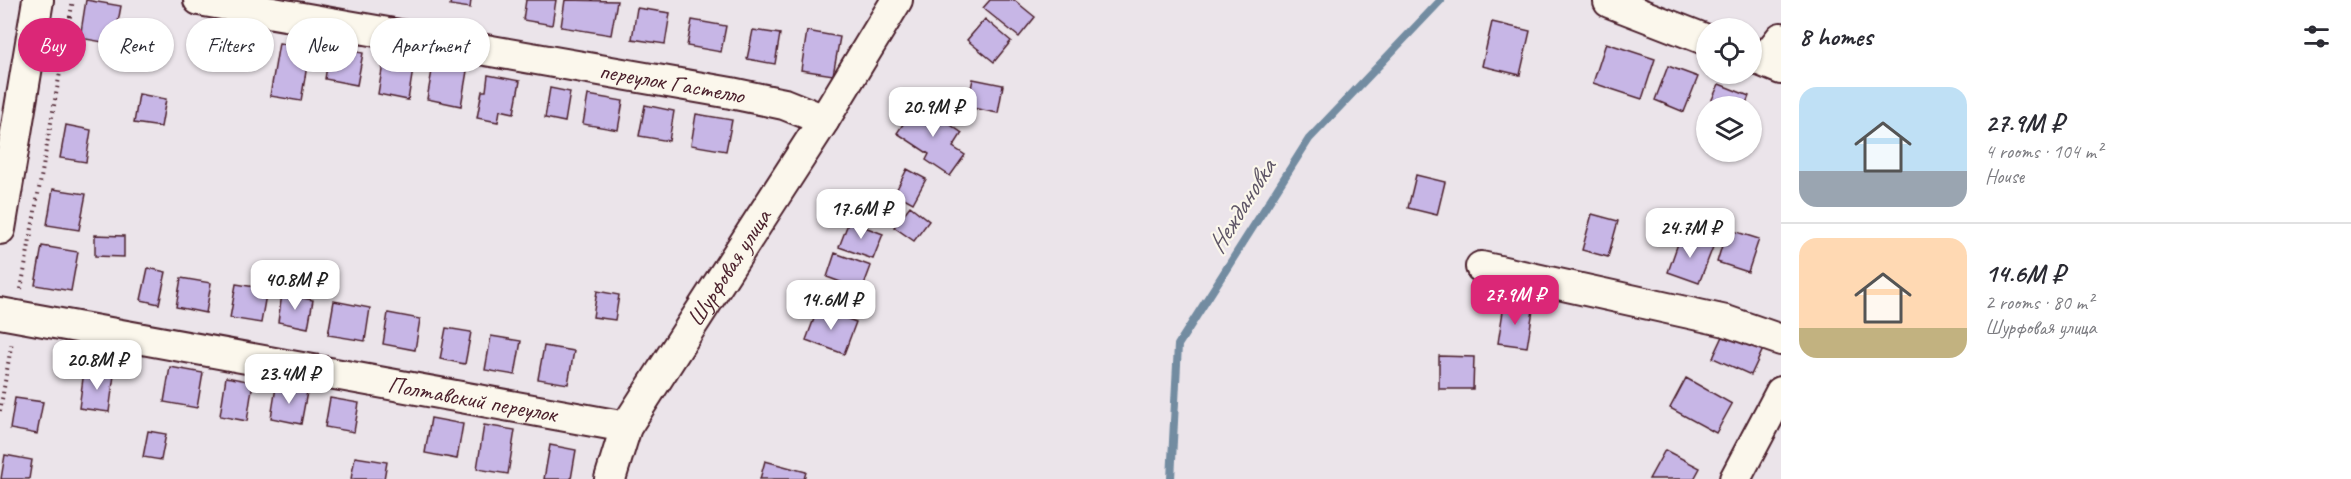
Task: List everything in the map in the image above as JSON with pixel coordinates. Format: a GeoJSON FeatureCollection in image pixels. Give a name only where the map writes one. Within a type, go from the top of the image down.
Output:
{"type":"FeatureCollection","features":[{"type":"Feature","properties":{"kind":"street"},"geometry":{"type":"LineString","coordinates":[[0,229],[38,0]]}},
{"type":"Feature","properties":{"kind":"street","name":"переулок Гастелло"},"geometry":{"type":"LineString","coordinates":[[199,0],[731,93],[784,104],[824,120]]}},
{"type":"Feature","properties":{"kind":"street","name":"Шурфовая улица"},"geometry":{"type":"LineString","coordinates":[[610,479],[626,427],[824,120],[897,0]]}},
{"type":"Feature","properties":{"kind":"street"},"geometry":{"type":"LineString","coordinates":[[1609,2],[1696,36]]}},
{"type":"Feature","properties":{"kind":"street"},"geometry":{"type":"LineString","coordinates":[[1765,63],[1781,38]]}},
{"type":"Feature","properties":{"kind":"street"},"geometry":{"type":"LineString","coordinates":[[1481,267],[1726,321],[1781,340]]}},
{"type":"Feature","properties":{"kind":"street","name":"Полтавский переулок"},"geometry":{"type":"LineString","coordinates":[[8,315],[626,427]]}},
{"type":"Feature","properties":{"kind":"street"},"geometry":{"type":"LineString","coordinates":[[1735,479],[1781,392]]}},
{"type":"Feature","properties":{"kind":"path"},"geometry":{"type":"LineString","coordinates":[[0,411],[8,315],[73,0]]}},
{"type":"Feature","properties":{"kind":"building"},"geometry":{"type":"Polygon","coordinates":[[[86,0],[121,6],[119,18],[98,18],[98,41],[86,39],[86,18],[83,18],[86,0]]]}},
{"type":"Feature","properties":{"kind":"building"},"geometry":{"type":"Polygon","coordinates":[[[451,0],[471,0],[470,8],[450,5],[451,0]]]}},
{"type":"Feature","properties":{"kind":"building"},"geometry":{"type":"Polygon","coordinates":[[[526,0],[556,0],[552,25],[523,20],[526,0]]]}},
{"type":"Feature","properties":{"kind":"building"},"geometry":{"type":"Polygon","coordinates":[[[565,0],[617,1],[611,35],[561,27],[565,0]]]}},
{"type":"Feature","properties":{"kind":"building"},"geometry":{"type":"Polygon","coordinates":[[[990,0],[1014,0],[1035,17],[1019,37],[983,8],[990,0]]]}},
{"type":"Feature","properties":{"kind":"building"},"geometry":{"type":"Polygon","coordinates":[[[637,8],[670,13],[665,44],[632,39],[637,8]]]}},
{"type":"Feature","properties":{"kind":"building"},"geometry":{"type":"Polygon","coordinates":[[[985,19],[1011,41],[994,62],[967,40],[985,19]]]}},
{"type":"Feature","properties":{"kind":"building"},"geometry":{"type":"Polygon","coordinates":[[[692,20],[726,26],[721,52],[687,46],[692,20]]]}},
{"type":"Feature","properties":{"kind":"building"},"geometry":{"type":"Polygon","coordinates":[[[1492,22],[1530,31],[1520,75],[1482,66],[1492,22]]]}},
{"type":"Feature","properties":{"kind":"building"},"geometry":{"type":"Polygon","coordinates":[[[753,30],[780,34],[775,64],[747,59],[753,30]]]}},
{"type":"Feature","properties":{"kind":"building"},"geometry":{"type":"Polygon","coordinates":[[[807,31],[840,37],[833,75],[801,70],[807,31]]]}},
{"type":"Feature","properties":{"kind":"building"},"geometry":{"type":"Polygon","coordinates":[[[279,43],[286,44],[286,72],[306,72],[301,101],[270,96],[279,43]]]}},
{"type":"Feature","properties":{"kind":"building"},"geometry":{"type":"Polygon","coordinates":[[[1606,43],[1655,59],[1642,99],[1593,83],[1606,43]]]}},
{"type":"Feature","properties":{"kind":"building"},"geometry":{"type":"Polygon","coordinates":[[[358,52],[363,53],[357,85],[325,79],[326,72],[358,72],[358,52]]]}},
{"type":"Feature","properties":{"kind":"building"},"geometry":{"type":"Polygon","coordinates":[[[1668,66],[1696,76],[1696,82],[1684,112],[1655,100],[1668,66]]]}},
{"type":"Feature","properties":{"kind":"building"},"geometry":{"type":"Polygon","coordinates":[[[382,72],[413,72],[408,100],[378,94],[382,72]]]}},
{"type":"Feature","properties":{"kind":"building"},"geometry":{"type":"Polygon","coordinates":[[[432,72],[467,72],[461,106],[427,99],[432,72]]]}},
{"type":"Feature","properties":{"kind":"building"},"geometry":{"type":"Polygon","coordinates":[[[488,75],[520,81],[514,113],[500,110],[498,122],[477,118],[482,91],[486,91],[488,75]]]}},
{"type":"Feature","properties":{"kind":"building"},"geometry":{"type":"Polygon","coordinates":[[[973,79],[1003,85],[998,113],[967,107],[973,79]]]}},
{"type":"Feature","properties":{"kind":"building"},"geometry":{"type":"Polygon","coordinates":[[[1719,84],[1749,96],[1714,96],[1719,84]]]}},
{"type":"Feature","properties":{"kind":"building"},"geometry":{"type":"Polygon","coordinates":[[[550,88],[570,92],[565,122],[545,118],[550,88]]]}},
{"type":"Feature","properties":{"kind":"building"},"geometry":{"type":"Polygon","coordinates":[[[139,94],[166,99],[161,127],[134,123],[139,94]]]}},
{"type":"Feature","properties":{"kind":"building"},"geometry":{"type":"Polygon","coordinates":[[[588,95],[623,101],[618,130],[583,124],[588,95]]]}},
{"type":"Feature","properties":{"kind":"building"},"geometry":{"type":"Polygon","coordinates":[[[918,102],[962,133],[953,147],[965,155],[950,176],[926,160],[929,154],[897,133],[918,102]]]}},
{"type":"Feature","properties":{"kind":"building"},"geometry":{"type":"Polygon","coordinates":[[[645,105],[674,111],[669,141],[639,136],[645,105]]]}},
{"type":"Feature","properties":{"kind":"building"},"geometry":{"type":"Polygon","coordinates":[[[696,114],[732,120],[726,151],[691,145],[696,114]]]}},
{"type":"Feature","properties":{"kind":"building"},"geometry":{"type":"Polygon","coordinates":[[[66,125],[91,130],[86,162],[60,158],[66,125]]]}},
{"type":"Feature","properties":{"kind":"building"},"geometry":{"type":"Polygon","coordinates":[[[907,169],[926,179],[913,203],[895,193],[907,169]]]}},
{"type":"Feature","properties":{"kind":"building"},"geometry":{"type":"Polygon","coordinates":[[[1416,175],[1445,182],[1437,215],[1408,208],[1416,175]]]}},
{"type":"Feature","properties":{"kind":"building"},"geometry":{"type":"Polygon","coordinates":[[[53,189],[86,194],[79,230],[47,225],[53,189]]]}},
{"type":"Feature","properties":{"kind":"building"},"geometry":{"type":"Polygon","coordinates":[[[910,206],[929,221],[914,241],[894,227],[910,206]]]}},
{"type":"Feature","properties":{"kind":"building"},"geometry":{"type":"Polygon","coordinates":[[[1592,214],[1618,221],[1608,257],[1582,250],[1592,214]]]}},
{"type":"Feature","properties":{"kind":"building"},"geometry":{"type":"Polygon","coordinates":[[[849,221],[883,234],[873,259],[839,247],[849,221]]]}},
{"type":"Feature","properties":{"kind":"building"},"geometry":{"type":"Polygon","coordinates":[[[1727,229],[1759,239],[1748,272],[1717,262],[1727,229]]]}},
{"type":"Feature","properties":{"kind":"building"},"geometry":{"type":"Polygon","coordinates":[[[95,235],[124,236],[124,257],[95,256],[95,235]]]}},
{"type":"Feature","properties":{"kind":"building"},"geometry":{"type":"Polygon","coordinates":[[[1681,235],[1713,247],[1699,283],[1668,272],[1681,235]]]}},
{"type":"Feature","properties":{"kind":"building"},"geometry":{"type":"Polygon","coordinates":[[[42,246],[78,252],[71,291],[35,285],[42,246]]]}},
{"type":"Feature","properties":{"kind":"building"},"geometry":{"type":"Polygon","coordinates":[[[835,253],[871,266],[862,290],[827,277],[835,253]]]}},
{"type":"Feature","properties":{"kind":"building"},"geometry":{"type":"Polygon","coordinates":[[[148,268],[166,272],[159,304],[141,300],[148,268]]]}},
{"type":"Feature","properties":{"kind":"building"},"geometry":{"type":"Polygon","coordinates":[[[181,278],[211,283],[206,313],[176,307],[181,278]]]}},
{"type":"Feature","properties":{"kind":"building"},"geometry":{"type":"Polygon","coordinates":[[[236,284],[267,289],[261,323],[230,318],[236,284]]]}},
{"type":"Feature","properties":{"kind":"building"},"geometry":{"type":"Polygon","coordinates":[[[597,291],[619,295],[615,320],[593,317],[597,291]]]}},
{"type":"Feature","properties":{"kind":"building"},"geometry":{"type":"Polygon","coordinates":[[[282,294],[313,300],[308,328],[278,322],[282,294]]]}},
{"type":"Feature","properties":{"kind":"building"},"geometry":{"type":"Polygon","coordinates":[[[334,301],[370,308],[365,341],[328,335],[334,301]]]}},
{"type":"Feature","properties":{"kind":"building"},"geometry":{"type":"Polygon","coordinates":[[[1504,305],[1533,310],[1527,347],[1498,343],[1504,305]]]}},
{"type":"Feature","properties":{"kind":"building"},"geometry":{"type":"Polygon","coordinates":[[[818,308],[856,322],[844,354],[806,340],[818,308]]]}},
{"type":"Feature","properties":{"kind":"building"},"geometry":{"type":"Polygon","coordinates":[[[388,313],[420,319],[415,350],[383,344],[388,313]]]}},
{"type":"Feature","properties":{"kind":"building"},"geometry":{"type":"Polygon","coordinates":[[[446,328],[471,332],[465,364],[440,359],[446,328]]]}},
{"type":"Feature","properties":{"kind":"building"},"geometry":{"type":"Polygon","coordinates":[[[1726,330],[1764,347],[1751,375],[1713,358],[1726,330]]]}},
{"type":"Feature","properties":{"kind":"building"},"geometry":{"type":"Polygon","coordinates":[[[491,336],[521,341],[515,375],[485,370],[491,336]]]}},
{"type":"Feature","properties":{"kind":"building"},"geometry":{"type":"Polygon","coordinates":[[[544,346],[574,351],[568,384],[538,379],[544,346]]]}},
{"type":"Feature","properties":{"kind":"building"},"geometry":{"type":"Polygon","coordinates":[[[1439,356],[1474,357],[1473,389],[1439,389],[1439,356]]]}},
{"type":"Feature","properties":{"kind":"building"},"geometry":{"type":"Polygon","coordinates":[[[170,367],[203,373],[197,408],[164,402],[170,367]]]}},
{"type":"Feature","properties":{"kind":"building"},"geometry":{"type":"Polygon","coordinates":[[[84,371],[114,375],[109,412],[79,408],[84,371]]]}},
{"type":"Feature","properties":{"kind":"building"},"geometry":{"type":"Polygon","coordinates":[[[226,377],[253,382],[247,421],[220,416],[226,377]]]}},
{"type":"Feature","properties":{"kind":"building"},"geometry":{"type":"Polygon","coordinates":[[[1686,378],[1732,404],[1716,433],[1670,408],[1686,378]]]}},
{"type":"Feature","properties":{"kind":"building"},"geometry":{"type":"Polygon","coordinates":[[[276,387],[307,392],[301,424],[271,418],[276,387]]]}},
{"type":"Feature","properties":{"kind":"building"},"geometry":{"type":"Polygon","coordinates":[[[15,398],[43,402],[37,434],[10,429],[15,398]]]}},
{"type":"Feature","properties":{"kind":"building"},"geometry":{"type":"Polygon","coordinates":[[[330,398],[359,403],[354,432],[325,427],[330,398]]]}},
{"type":"Feature","properties":{"kind":"building"},"geometry":{"type":"Polygon","coordinates":[[[431,418],[463,424],[457,459],[425,453],[431,418]]]}},
{"type":"Feature","properties":{"kind":"building"},"geometry":{"type":"Polygon","coordinates":[[[484,425],[515,430],[508,474],[477,469],[484,425]]]}},
{"type":"Feature","properties":{"kind":"building"},"geometry":{"type":"Polygon","coordinates":[[[148,431],[166,434],[161,460],[143,457],[148,431]]]}},
{"type":"Feature","properties":{"kind":"building"},"geometry":{"type":"Polygon","coordinates":[[[550,445],[576,450],[571,479],[544,479],[550,445]]]}},
{"type":"Feature","properties":{"kind":"building"},"geometry":{"type":"Polygon","coordinates":[[[1665,450],[1700,468],[1694,479],[1649,479],[1665,450]]]}},
{"type":"Feature","properties":{"kind":"building"},"geometry":{"type":"Polygon","coordinates":[[[5,455],[32,460],[29,479],[1,479],[5,455]]]}},
{"type":"Feature","properties":{"kind":"building"},"geometry":{"type":"Polygon","coordinates":[[[355,457],[387,462],[384,479],[351,479],[355,457]]]}},
{"type":"Feature","properties":{"kind":"building"},"geometry":{"type":"Polygon","coordinates":[[[765,461],[806,472],[804,479],[760,479],[765,461]]]}},
{"type":"Feature","properties":{"kind":"waterway","name":"Неждановка"},"geometry":{"type":"LineString","coordinates":[[1171,479],[1178,345],[1309,139],[1441,0]]}}]}
